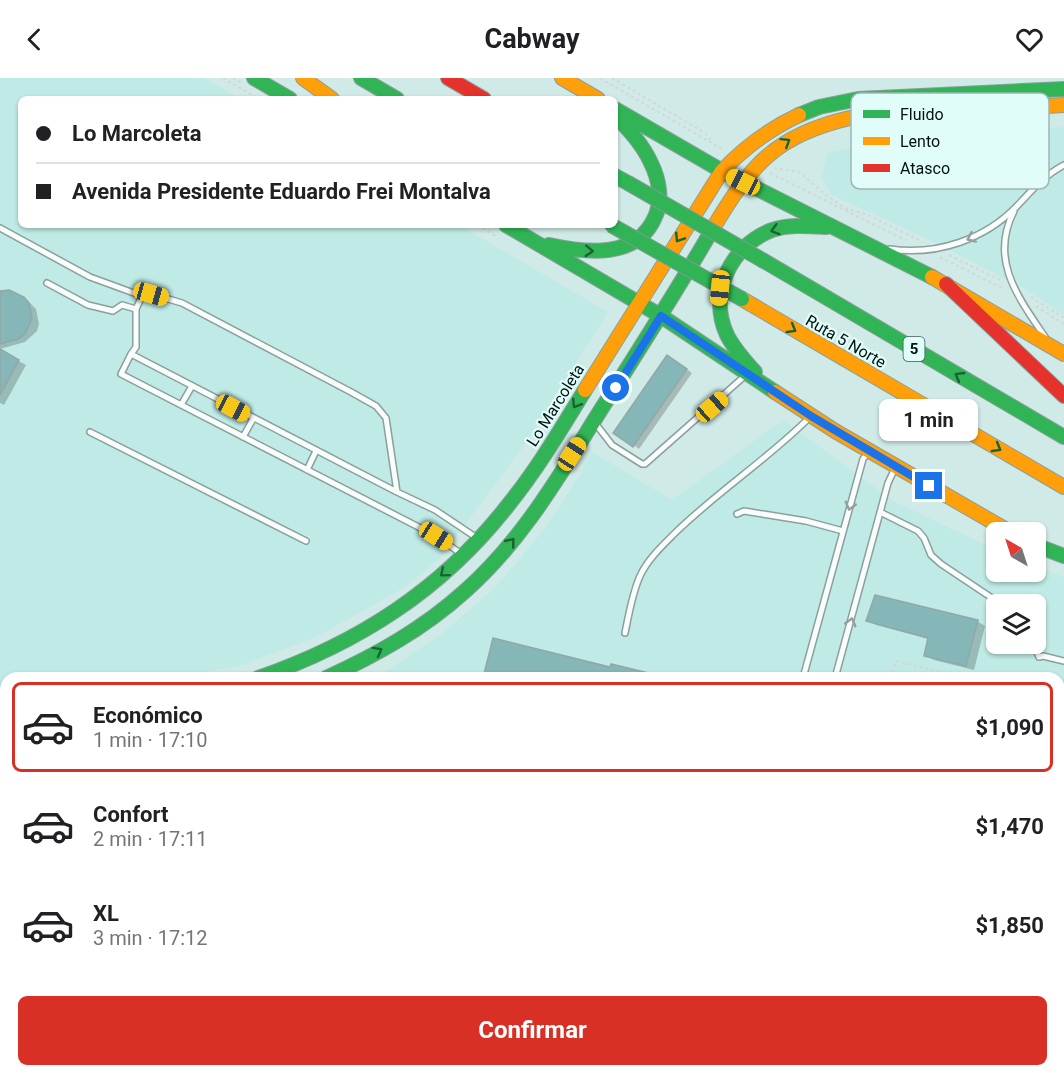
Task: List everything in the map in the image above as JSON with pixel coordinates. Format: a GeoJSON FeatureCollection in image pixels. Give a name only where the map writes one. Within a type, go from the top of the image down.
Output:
{"type":"FeatureCollection","features":[{"type":"Feature","properties":{"kind":"main road"},"geometry":{"type":"LineString","coordinates":[[254,78],[285,96]]}},
{"type":"Feature","properties":{"kind":"main road"},"geometry":{"type":"LineString","coordinates":[[303,78],[328,96]]}},
{"type":"Feature","properties":{"kind":"main road"},"geometry":{"type":"LineString","coordinates":[[361,78],[392,96]]}},
{"type":"Feature","properties":{"kind":"main road"},"geometry":{"type":"LineString","coordinates":[[448,78],[479,96]]}},
{"type":"Feature","properties":{"kind":"main road"},"geometry":{"type":"LineString","coordinates":[[562,78],[593,96]]}},
{"type":"Feature","properties":{"kind":"main road","name":"Lo Marcoleta"},"geometry":{"type":"LineString","coordinates":[[982,93],[1064,89]]}},
{"type":"Feature","properties":{"kind":"main road","name":"Lo Marcoleta"},"geometry":{"type":"LineString","coordinates":[[274,672],[320,654],[373,626],[416,596],[464,556],[480,540],[528,479],[722,171],[735,157],[797,114],[851,100]]}},
{"type":"Feature","properties":{"kind":"main road"},"geometry":{"type":"LineString","coordinates":[[1049,106],[1064,105]]}},
{"type":"Feature","properties":{"kind":"main road"},"geometry":{"type":"LineString","coordinates":[[618,111],[722,171],[945,284],[1064,354]]}},
{"type":"Feature","properties":{"kind":"main road"},"geometry":{"type":"LineString","coordinates":[[338,672],[390,645],[445,607],[472,585],[501,555],[529,520],[594,421],[743,182],[756,166],[785,142],[818,126],[851,118]]}},
{"type":"Feature","properties":{"kind":"main road"},"geometry":{"type":"LineString","coordinates":[[531,240],[573,250],[610,251],[635,241],[652,225],[659,201],[657,176],[646,154],[618,119]]}},
{"type":"Feature","properties":{"kind":"main road","name":"Ruta 5 Norte"},"geometry":{"type":"LineString","coordinates":[[618,178],[1064,437]]}},
{"type":"Feature","properties":{"kind":"main road"},"geometry":{"type":"LineString","coordinates":[[771,389],[745,361],[727,335],[720,306],[723,276],[735,256],[751,240],[761,234],[783,227],[832,227]]}},
{"type":"Feature","properties":{"kind":"main road"},"geometry":{"type":"LineString","coordinates":[[511,228],[661,316],[811,416],[993,522]]}},
{"type":"Feature","properties":{"kind":"main road","name":"Ruta 5 Norte"},"geometry":{"type":"LineString","coordinates":[[617,228],[1064,487]]}},
{"type":"Feature","properties":{"kind":"main road"},"geometry":{"type":"LineString","coordinates":[[945,284],[1064,396]]}},
{"type":"Feature","properties":{"kind":"main road"},"geometry":{"type":"LineString","coordinates":[[1046,549],[1064,556]]}},
{"type":"Feature","properties":{"kind":"lane"},"geometry":{"type":"LineString","coordinates":[[1049,176],[1064,165]]}},
{"type":"Feature","properties":{"kind":"lane"},"geometry":{"type":"LineString","coordinates":[[868,245],[912,251],[956,244],[983,232],[1018,205],[1032,189]]}},
{"type":"Feature","properties":{"kind":"lane"},"geometry":{"type":"LineString","coordinates":[[1018,205],[1009,224],[1005,244],[1006,266],[1013,287],[1051,345]]}},
{"type":"Feature","properties":{"kind":"lane"},"geometry":{"type":"LineString","coordinates":[[0,228],[90,277],[142,296],[151,294],[182,303],[376,406],[386,418],[397,492]]}},
{"type":"Feature","properties":{"kind":"lane"},"geometry":{"type":"LineString","coordinates":[[46,283],[88,305],[112,311],[122,305],[136,309]]}},
{"type":"Feature","properties":{"kind":"lane"},"geometry":{"type":"LineString","coordinates":[[142,296],[136,309],[135,347],[121,374],[436,536],[464,556]]}},
{"type":"Feature","properties":{"kind":"lane"},"geometry":{"type":"LineString","coordinates":[[131,354],[316,451],[435,510],[480,540]]}},
{"type":"Feature","properties":{"kind":"lane"},"geometry":{"type":"LineString","coordinates":[[594,421],[612,445],[642,465],[748,374]]}},
{"type":"Feature","properties":{"kind":"lane"},"geometry":{"type":"LineString","coordinates":[[181,405],[192,386]]}},
{"type":"Feature","properties":{"kind":"lane"},"geometry":{"type":"LineString","coordinates":[[625,633],[641,574],[657,551],[690,519],[791,436],[811,416]]}},
{"type":"Feature","properties":{"kind":"lane"},"geometry":{"type":"LineString","coordinates":[[243,437],[253,418]]}},
{"type":"Feature","properties":{"kind":"lane"},"geometry":{"type":"LineString","coordinates":[[90,432],[306,541]]}},
{"type":"Feature","properties":{"kind":"lane"},"geometry":{"type":"LineString","coordinates":[[307,470],[316,451]]}},
{"type":"Feature","properties":{"kind":"lane"},"geometry":{"type":"LineString","coordinates":[[805,672],[863,459],[869,451]]}},
{"type":"Feature","properties":{"kind":"lane"},"geometry":{"type":"LineString","coordinates":[[837,672],[888,483],[896,466]]}},
{"type":"Feature","properties":{"kind":"lane"},"geometry":{"type":"LineString","coordinates":[[737,514],[744,511],[806,520],[843,531]]}},
{"type":"Feature","properties":{"kind":"lane"},"geometry":{"type":"LineString","coordinates":[[880,512],[918,531],[924,538],[931,555],[986,594]]}},
{"type":"Feature","properties":{"kind":"lane"},"geometry":{"type":"LineString","coordinates":[[1038,654],[1039,657],[1064,661]]}},
{"type":"Feature","properties":{"kind":"path"},"geometry":{"type":"LineString","coordinates":[[223,78],[254,96]]}},
{"type":"Feature","properties":{"kind":"path"},"geometry":{"type":"LineString","coordinates":[[600,78],[714,144],[705,133],[612,78]]}},
{"type":"Feature","properties":{"kind":"path"},"geometry":{"type":"LineString","coordinates":[[756,166],[799,172],[845,208],[868,215],[1013,287],[1064,318]]}},
{"type":"Feature","properties":{"kind":"path"},"geometry":{"type":"LineString","coordinates":[[893,672],[896,661],[940,672]]}},
{"type":"Feature","properties":{"kind":"shaded area"},"geometry":{"type":"Polygon","coordinates":[[[0,78],[204,78],[236,96],[18,96],[18,228],[464,228],[608,312],[521,450],[439,559],[405,587],[314,638],[236,667],[201,672],[0,672],[0,78]]]}},
{"type":"Feature","properties":{"kind":"shaded area"},"geometry":{"type":"Polygon","coordinates":[[[1064,127],[1064,315],[1027,290],[934,242],[832,195],[821,177],[828,153],[851,149],[851,189],[1049,189],[1049,128],[1064,127]]]}},
{"type":"Feature","properties":{"kind":"shaded area"},"geometry":{"type":"Polygon","coordinates":[[[783,420],[895,502],[986,545],[986,582],[1046,582],[1046,571],[1064,577],[1064,672],[385,672],[443,633],[489,593],[546,527],[592,452],[672,500],[783,420]]]}},
{"type":"Feature","properties":{"kind":"building"},"geometry":{"type":"Polygon","coordinates":[[[9,290],[24,297],[29,303],[32,319],[25,334],[18,339],[0,344],[0,291],[9,290]]]}},
{"type":"Feature","properties":{"kind":"building"},"geometry":{"type":"Polygon","coordinates":[[[0,349],[19,360],[0,395],[0,349]]]}},
{"type":"Feature","properties":{"kind":"building"},"geometry":{"type":"Polygon","coordinates":[[[667,355],[687,369],[633,447],[613,433],[667,355]]]}},
{"type":"Feature","properties":{"kind":"building"},"geometry":{"type":"Polygon","coordinates":[[[875,595],[978,620],[966,666],[924,656],[928,638],[866,621],[875,595]]]}},
{"type":"Feature","properties":{"kind":"building"},"geometry":{"type":"Polygon","coordinates":[[[493,638],[610,667],[611,664],[645,672],[484,672],[493,638]]]}},
{"type":"Feature","properties":{"kind":"traffic: fast"},"geometry":{"type":"LineString","coordinates":[[254,78],[285,96]]}},
{"type":"Feature","properties":{"kind":"traffic: fast"},"geometry":{"type":"LineString","coordinates":[[361,78],[392,96]]}},
{"type":"Feature","properties":{"kind":"traffic: fast"},"geometry":{"type":"LineString","coordinates":[[982,93],[1064,89]]}},
{"type":"Feature","properties":{"kind":"traffic: fast"},"geometry":{"type":"LineString","coordinates":[[799,115],[819,107],[851,100]]}},
{"type":"Feature","properties":{"kind":"traffic: fast"},"geometry":{"type":"LineString","coordinates":[[618,111],[722,171],[932,277]]}},
{"type":"Feature","properties":{"kind":"traffic: fast"},"geometry":{"type":"LineString","coordinates":[[549,245],[579,250],[610,250],[636,240],[647,231],[655,217],[659,197],[654,169],[640,144],[618,118]]}},
{"type":"Feature","properties":{"kind":"traffic: fast"},"geometry":{"type":"LineString","coordinates":[[618,178],[628,183]]}},
{"type":"Feature","properties":{"kind":"traffic: fast"},"geometry":{"type":"LineString","coordinates":[[628,183],[764,261]]}},
{"type":"Feature","properties":{"kind":"traffic: fast"},"geometry":{"type":"LineString","coordinates":[[755,372],[733,345],[722,319],[720,304],[727,273],[734,259],[745,247],[757,237],[772,230],[792,226],[827,227]]}},
{"type":"Feature","properties":{"kind":"traffic: fast"},"geometry":{"type":"LineString","coordinates":[[511,228],[661,316],[775,392]]}},
{"type":"Feature","properties":{"kind":"traffic: fast"},"geometry":{"type":"LineString","coordinates":[[616,228],[742,299]]}},
{"type":"Feature","properties":{"kind":"traffic: fast"},"geometry":{"type":"LineString","coordinates":[[338,672],[381,650],[432,618],[484,573],[520,532],[566,465],[712,230]]}},
{"type":"Feature","properties":{"kind":"traffic: fast"},"geometry":{"type":"LineString","coordinates":[[764,261],[1064,437]]}},
{"type":"Feature","properties":{"kind":"traffic: fast"},"geometry":{"type":"LineString","coordinates":[[274,672],[331,648],[364,630],[397,610],[456,562],[520,490],[585,390]]}},
{"type":"Feature","properties":{"kind":"traffic: fast"},"geometry":{"type":"LineString","coordinates":[[1046,549],[1064,556]]}},
{"type":"Feature","properties":{"kind":"traffic: slow"},"geometry":{"type":"LineString","coordinates":[[303,78],[328,96]]}},
{"type":"Feature","properties":{"kind":"traffic: slow"},"geometry":{"type":"LineString","coordinates":[[562,78],[593,96]]}},
{"type":"Feature","properties":{"kind":"traffic: slow"},"geometry":{"type":"LineString","coordinates":[[1049,106],[1064,105]]}},
{"type":"Feature","properties":{"kind":"traffic: slow"},"geometry":{"type":"LineString","coordinates":[[585,390],[722,171],[758,139],[799,115]]}},
{"type":"Feature","properties":{"kind":"traffic: slow"},"geometry":{"type":"LineString","coordinates":[[712,230],[739,188],[767,156],[802,134],[851,118]]}},
{"type":"Feature","properties":{"kind":"traffic: slow"},"geometry":{"type":"LineString","coordinates":[[932,277],[1064,354]]}},
{"type":"Feature","properties":{"kind":"traffic: slow"},"geometry":{"type":"LineString","coordinates":[[742,299],[1064,487]]}},
{"type":"Feature","properties":{"kind":"traffic: slow"},"geometry":{"type":"LineString","coordinates":[[775,392],[835,431],[993,522]]}},
{"type":"Feature","properties":{"kind":"traffic: jam"},"geometry":{"type":"LineString","coordinates":[[448,78],[479,96]]}},
{"type":"Feature","properties":{"kind":"traffic: jam"},"geometry":{"type":"LineString","coordinates":[[946,284],[1064,396]]}},
{"type":"Feature","properties":{"kind":"route"},"geometry":{"type":"LineString","coordinates":[[616,388],[661,316],[811,416],[929,486]]}}]}
